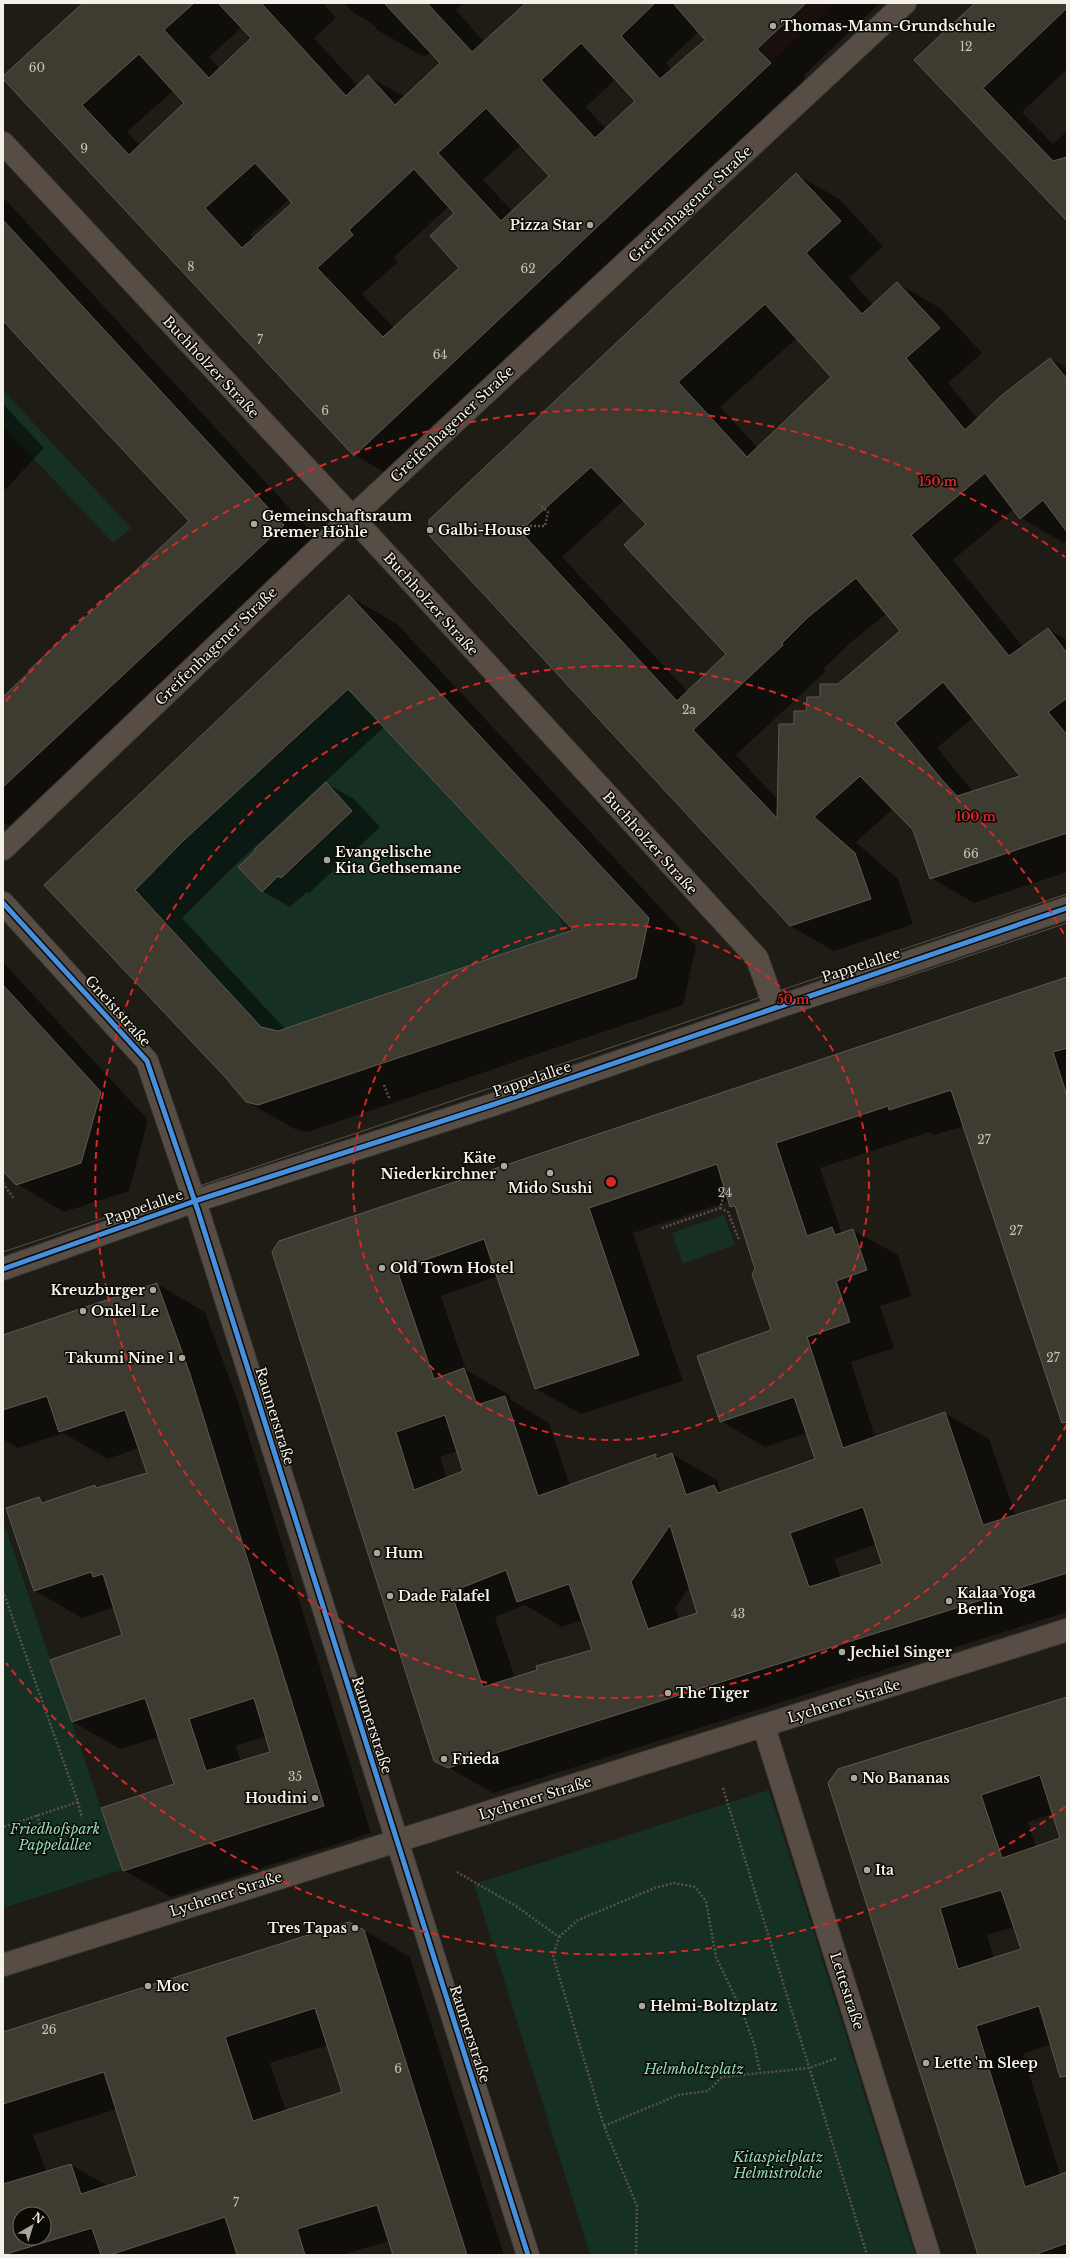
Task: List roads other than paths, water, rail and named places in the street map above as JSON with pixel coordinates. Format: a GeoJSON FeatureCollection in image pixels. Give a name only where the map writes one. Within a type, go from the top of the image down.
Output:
{"type":"FeatureCollection","features":[{"type":"Feature","properties":{"kind":"street","name":"Greifenhagener Straße"},"geometry":{"type":"LineString","coordinates":[[3,848],[352,517],[904,3]]}},
{"type":"Feature","properties":{"kind":"street","name":"Buchholzer Straße"},"geometry":{"type":"LineString","coordinates":[[3,143],[352,517],[757,958],[775,1008]]}},
{"type":"Feature","properties":{"kind":"street","name":"Gneiststraße"},"geometry":{"type":"LineString","coordinates":[[3,903],[147,1061],[195,1201]]}},
{"type":"Feature","properties":{"kind":"street","name":"Pappelallee"},"geometry":{"type":"LineString","coordinates":[[3,1269],[195,1201],[473,1112],[1067,908]]}},
{"type":"Feature","properties":{"kind":"street","name":"Raumerstraße"},"geometry":{"type":"LineString","coordinates":[[195,1201],[528,2255]]}},
{"type":"Feature","properties":{"kind":"street","name":"Lychener Straße"},"geometry":{"type":"LineString","coordinates":[[3,1965],[764,1727],[1067,1630]]}},
{"type":"Feature","properties":{"kind":"street","name":"Lettestraße"},"geometry":{"type":"LineString","coordinates":[[764,1727],[929,2255]]}},
{"type":"Feature","properties":{"kind":"tram line"},"geometry":{"type":"LineString","coordinates":[[3,1252],[1067,894]]}},
{"type":"Feature","properties":{"kind":"tram line"},"geometry":{"type":"LineString","coordinates":[[3,1275],[615,1074],[725,1034],[891,982],[1067,923]]}},
{"type":"Feature","properties":{"kind":"place","name":"Thomas-Mann-Grundschule"},"geometry":{"type":"Point","coordinates":[773,26]}},
{"type":"Feature","properties":{"kind":"place","name":"Pizza Star"},"geometry":{"type":"Point","coordinates":[590,225]}},
{"type":"Feature","properties":{"kind":"place","name":"Gemeinschaftsraum Bremer Höhle"},"geometry":{"type":"Point","coordinates":[254,524]}},
{"type":"Feature","properties":{"kind":"place","name":"Galbi-House"},"geometry":{"type":"Point","coordinates":[430,530]}},
{"type":"Feature","properties":{"kind":"place","name":"Evangelische Kita Gethsemane"},"geometry":{"type":"Point","coordinates":[327,860]}},
{"type":"Feature","properties":{"kind":"place","name":"Käte Niederkirchner"},"geometry":{"type":"Point","coordinates":[504,1166]}},
{"type":"Feature","properties":{"kind":"place","name":"Mido Sushi"},"geometry":{"type":"Point","coordinates":[550,1173]}},
{"type":"Feature","properties":{"kind":"place","name":"Old Town Hostel"},"geometry":{"type":"Point","coordinates":[382,1268]}},
{"type":"Feature","properties":{"kind":"place","name":"Kreuzburger"},"geometry":{"type":"Point","coordinates":[153,1290]}},
{"type":"Feature","properties":{"kind":"place","name":"Onkel Le"},"geometry":{"type":"Point","coordinates":[83,1311]}},
{"type":"Feature","properties":{"kind":"place","name":"Takumi Nine 1"},"geometry":{"type":"Point","coordinates":[182,1358]}},
{"type":"Feature","properties":{"kind":"place","name":"Hum"},"geometry":{"type":"Point","coordinates":[377,1553]}},
{"type":"Feature","properties":{"kind":"place","name":"Dade Falafel"},"geometry":{"type":"Point","coordinates":[390,1596]}},
{"type":"Feature","properties":{"kind":"place","name":"Kalaa Yoga Berlin"},"geometry":{"type":"Point","coordinates":[949,1601]}},
{"type":"Feature","properties":{"kind":"place","name":"Jechiel Singer"},"geometry":{"type":"Point","coordinates":[842,1652]}},
{"type":"Feature","properties":{"kind":"place","name":"The Tiger"},"geometry":{"type":"Point","coordinates":[668,1693]}},
{"type":"Feature","properties":{"kind":"place","name":"Frieda"},"geometry":{"type":"Point","coordinates":[444,1759]}},
{"type":"Feature","properties":{"kind":"place","name":"No Bananas"},"geometry":{"type":"Point","coordinates":[854,1778]}},
{"type":"Feature","properties":{"kind":"place","name":"Houdini"},"geometry":{"type":"Point","coordinates":[315,1798]}},
{"type":"Feature","properties":{"kind":"place","name":"Ita"},"geometry":{"type":"Point","coordinates":[867,1870]}},
{"type":"Feature","properties":{"kind":"place","name":"Tres Tapas"},"geometry":{"type":"Point","coordinates":[355,1928]}},
{"type":"Feature","properties":{"kind":"place","name":"Moc"},"geometry":{"type":"Point","coordinates":[148,1986]}},
{"type":"Feature","properties":{"kind":"place","name":"Helmi-Boltzplatz"},"geometry":{"type":"Point","coordinates":[642,2006]}},
{"type":"Feature","properties":{"kind":"place","name":"Lette 'm Sleep"},"geometry":{"type":"Point","coordinates":[926,2063]}},
{"type":"Feature","properties":{"kind":"park label","name":"Friedhofspark Pappelallee"},"geometry":{"type":"Point","coordinates":[55,1838]}},
{"type":"Feature","properties":{"kind":"park label","name":"Helmholtzplatz"},"geometry":{"type":"Point","coordinates":[694,2069]}},
{"type":"Feature","properties":{"kind":"park label","name":"Kitaspielplatz Helmistrolche"},"geometry":{"type":"Point","coordinates":[778,2166]}}]}
